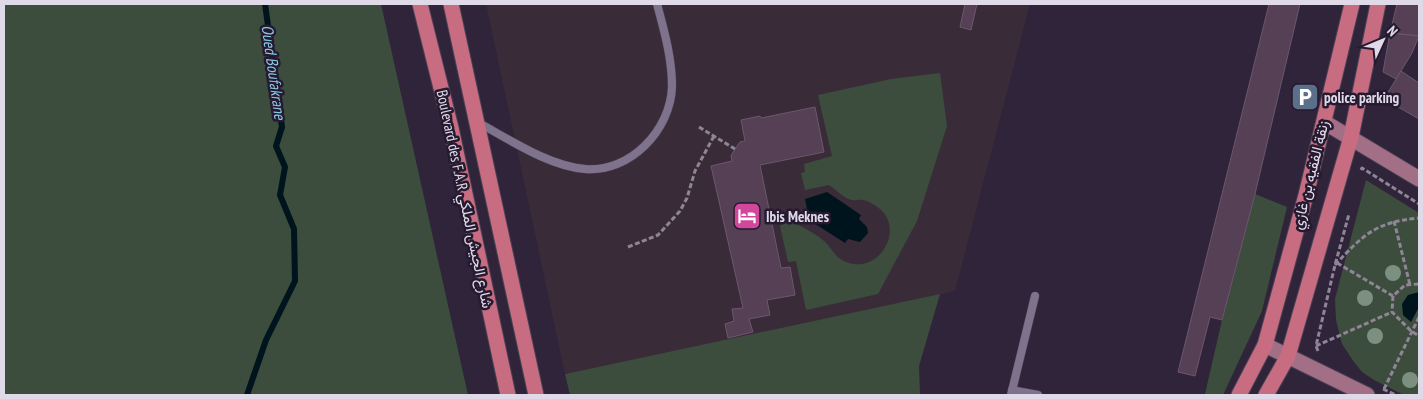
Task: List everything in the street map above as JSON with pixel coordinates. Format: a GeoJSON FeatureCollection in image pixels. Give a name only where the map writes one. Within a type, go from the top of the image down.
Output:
{"type":"FeatureCollection","features":[{"type":"Feature","properties":{"kind":"main road","name":"Boulevard des F.A.R شارع الجيش الملكي"},"geometry":{"type":"LineString","coordinates":[[420,4],[451,128],[508,395]]}},
{"type":"Feature","properties":{"kind":"main road","name":"Boulevard des F.A.R شارع الجيش الملكي"},"geometry":{"type":"LineString","coordinates":[[451,4],[536,395]]}},
{"type":"Feature","properties":{"kind":"main road","name":"زنقة الفقيه بن غازي"},"geometry":{"type":"LineString","coordinates":[[1239,395],[1265,345],[1324,122],[1352,4]]}},
{"type":"Feature","properties":{"kind":"main road"},"geometry":{"type":"LineString","coordinates":[[1266,395],[1288,356],[1350,137],[1378,4]]}},
{"type":"Feature","properties":{"kind":"street"},"geometry":{"type":"LineString","coordinates":[[1324,122],[1419,179]]}},
{"type":"Feature","properties":{"kind":"street"},"geometry":{"type":"LineString","coordinates":[[1265,345],[1371,390]]}},
{"type":"Feature","properties":{"kind":"lane"},"geometry":{"type":"LineString","coordinates":[[477,122],[546,158],[568,166],[599,169],[613,166],[629,158],[649,142],[666,115],[672,87],[666,42],[657,4]]}},
{"type":"Feature","properties":{"kind":"lane"},"geometry":{"type":"LineString","coordinates":[[1035,296],[1011,392],[1038,395]]}},
{"type":"Feature","properties":{"kind":"path"},"geometry":{"type":"LineString","coordinates":[[699,127],[735,149]]}},
{"type":"Feature","properties":{"kind":"path"},"geometry":{"type":"LineString","coordinates":[[628,247],[658,235],[680,211],[687,198],[695,171],[714,136]]}},
{"type":"Feature","properties":{"kind":"path"},"geometry":{"type":"LineString","coordinates":[[1362,168],[1419,204]]}},
{"type":"Feature","properties":{"kind":"path"},"geometry":{"type":"LineString","coordinates":[[1321,357],[1316,346],[1337,263],[1358,241],[1377,227],[1394,221],[1419,218]]}},
{"type":"Feature","properties":{"kind":"path"},"geometry":{"type":"LineString","coordinates":[[1394,221],[1410,285]]}},
{"type":"Feature","properties":{"kind":"path"},"geometry":{"type":"LineString","coordinates":[[1337,263],[1393,296]]}},
{"type":"Feature","properties":{"kind":"path"},"geometry":{"type":"LineString","coordinates":[[1419,284],[1405,285],[1393,296],[1392,312],[1411,331],[1419,336]]}},
{"type":"Feature","properties":{"kind":"path"},"geometry":{"type":"LineString","coordinates":[[1316,346],[1392,312]]}},
{"type":"Feature","properties":{"kind":"path"},"geometry":{"type":"LineString","coordinates":[[1384,389],[1419,317]]}},
{"type":"Feature","properties":{"kind":"path"},"geometry":{"type":"LineString","coordinates":[[1371,390],[1384,389],[1396,395]]}},
{"type":"Feature","properties":{"kind":"shaded area"},"geometry":{"type":"Polygon","coordinates":[[[486,4],[1030,4],[955,291],[565,374],[486,4]]]}},
{"type":"Feature","properties":{"kind":"green space"},"geometry":{"type":"Polygon","coordinates":[[[4,4],[381,4],[468,395],[4,395],[4,4]]]}},
{"type":"Feature","properties":{"kind":"green space"},"geometry":{"type":"Polygon","coordinates":[[[940,73],[947,126],[917,221],[878,294],[806,310],[796,261],[788,262],[780,226],[783,223],[791,221],[808,230],[824,241],[842,260],[858,264],[868,262],[877,257],[889,239],[890,228],[887,218],[880,209],[870,202],[849,199],[829,185],[805,190],[801,173],[805,172],[804,164],[832,156],[818,95],[891,79],[940,73]]]}},
{"type":"Feature","properties":{"kind":"green space"},"geometry":{"type":"Polygon","coordinates":[[[1366,180],[1419,213],[1419,395],[1404,395],[1362,372],[1342,344],[1336,320],[1335,299],[1366,180]]]}},
{"type":"Feature","properties":{"kind":"green space"},"geometry":{"type":"Polygon","coordinates":[[[1255,194],[1287,207],[1262,311],[1223,395],[1201,395],[1205,394],[1255,194]]]}},
{"type":"Feature","properties":{"kind":"green space"},"geometry":{"type":"Polygon","coordinates":[[[940,294],[919,366],[920,395],[570,395],[565,374],[940,294]]]}},
{"type":"Feature","properties":{"kind":"water"},"geometry":{"type":"Polygon","coordinates":[[[827,192],[861,215],[859,219],[867,227],[868,233],[860,242],[848,239],[845,243],[809,220],[805,199],[827,192]]]}},
{"type":"Feature","properties":{"kind":"water"},"geometry":{"type":"Polygon","coordinates":[[[1419,292],[1419,307],[1411,322],[1403,315],[1402,304],[1408,295],[1419,292]]]}},
{"type":"Feature","properties":{"kind":"building"},"geometry":{"type":"Polygon","coordinates":[[[965,4],[977,4],[971,30],[960,27],[965,4]]]}},
{"type":"Feature","properties":{"kind":"building"},"geometry":{"type":"Polygon","coordinates":[[[1269,4],[1300,4],[1255,194],[1222,320],[1210,317],[1195,376],[1178,372],[1269,4]]]}},
{"type":"Feature","properties":{"kind":"building"},"geometry":{"type":"Polygon","coordinates":[[[1397,4],[1419,4],[1419,36],[1390,33],[1397,4]]]}},
{"type":"Feature","properties":{"kind":"building"},"geometry":{"type":"Polygon","coordinates":[[[1390,33],[1419,36],[1412,53],[1396,79],[1383,72],[1390,33]]]}},
{"type":"Feature","properties":{"kind":"building"},"geometry":{"type":"Polygon","coordinates":[[[1401,71],[1419,83],[1419,119],[1384,99],[1401,71]]]}},
{"type":"Feature","properties":{"kind":"building","name":"Ibis Meknes"},"geometry":{"type":"Polygon","coordinates":[[[815,107],[824,152],[760,165],[781,268],[790,267],[795,295],[767,300],[770,315],[749,319],[753,332],[728,338],[725,324],[734,321],[732,309],[743,308],[711,166],[732,161],[731,156],[735,149],[740,142],[745,141],[741,120],[815,107]]]}},
{"type":"Feature","properties":{"kind":"waterway","name":"Oued Boufakrane"},"geometry":{"type":"LineString","coordinates":[[247,395],[266,340],[295,281],[294,229],[280,195],[285,167],[276,146],[282,127],[265,4]]}},
{"type":"Feature","properties":{"kind":"place","name":"police parking"},"geometry":{"type":"Point","coordinates":[1305,97]}},
{"type":"Feature","properties":{"kind":"place","name":"Ibis Meknes"},"geometry":{"type":"Point","coordinates":[747,216]}}]}
